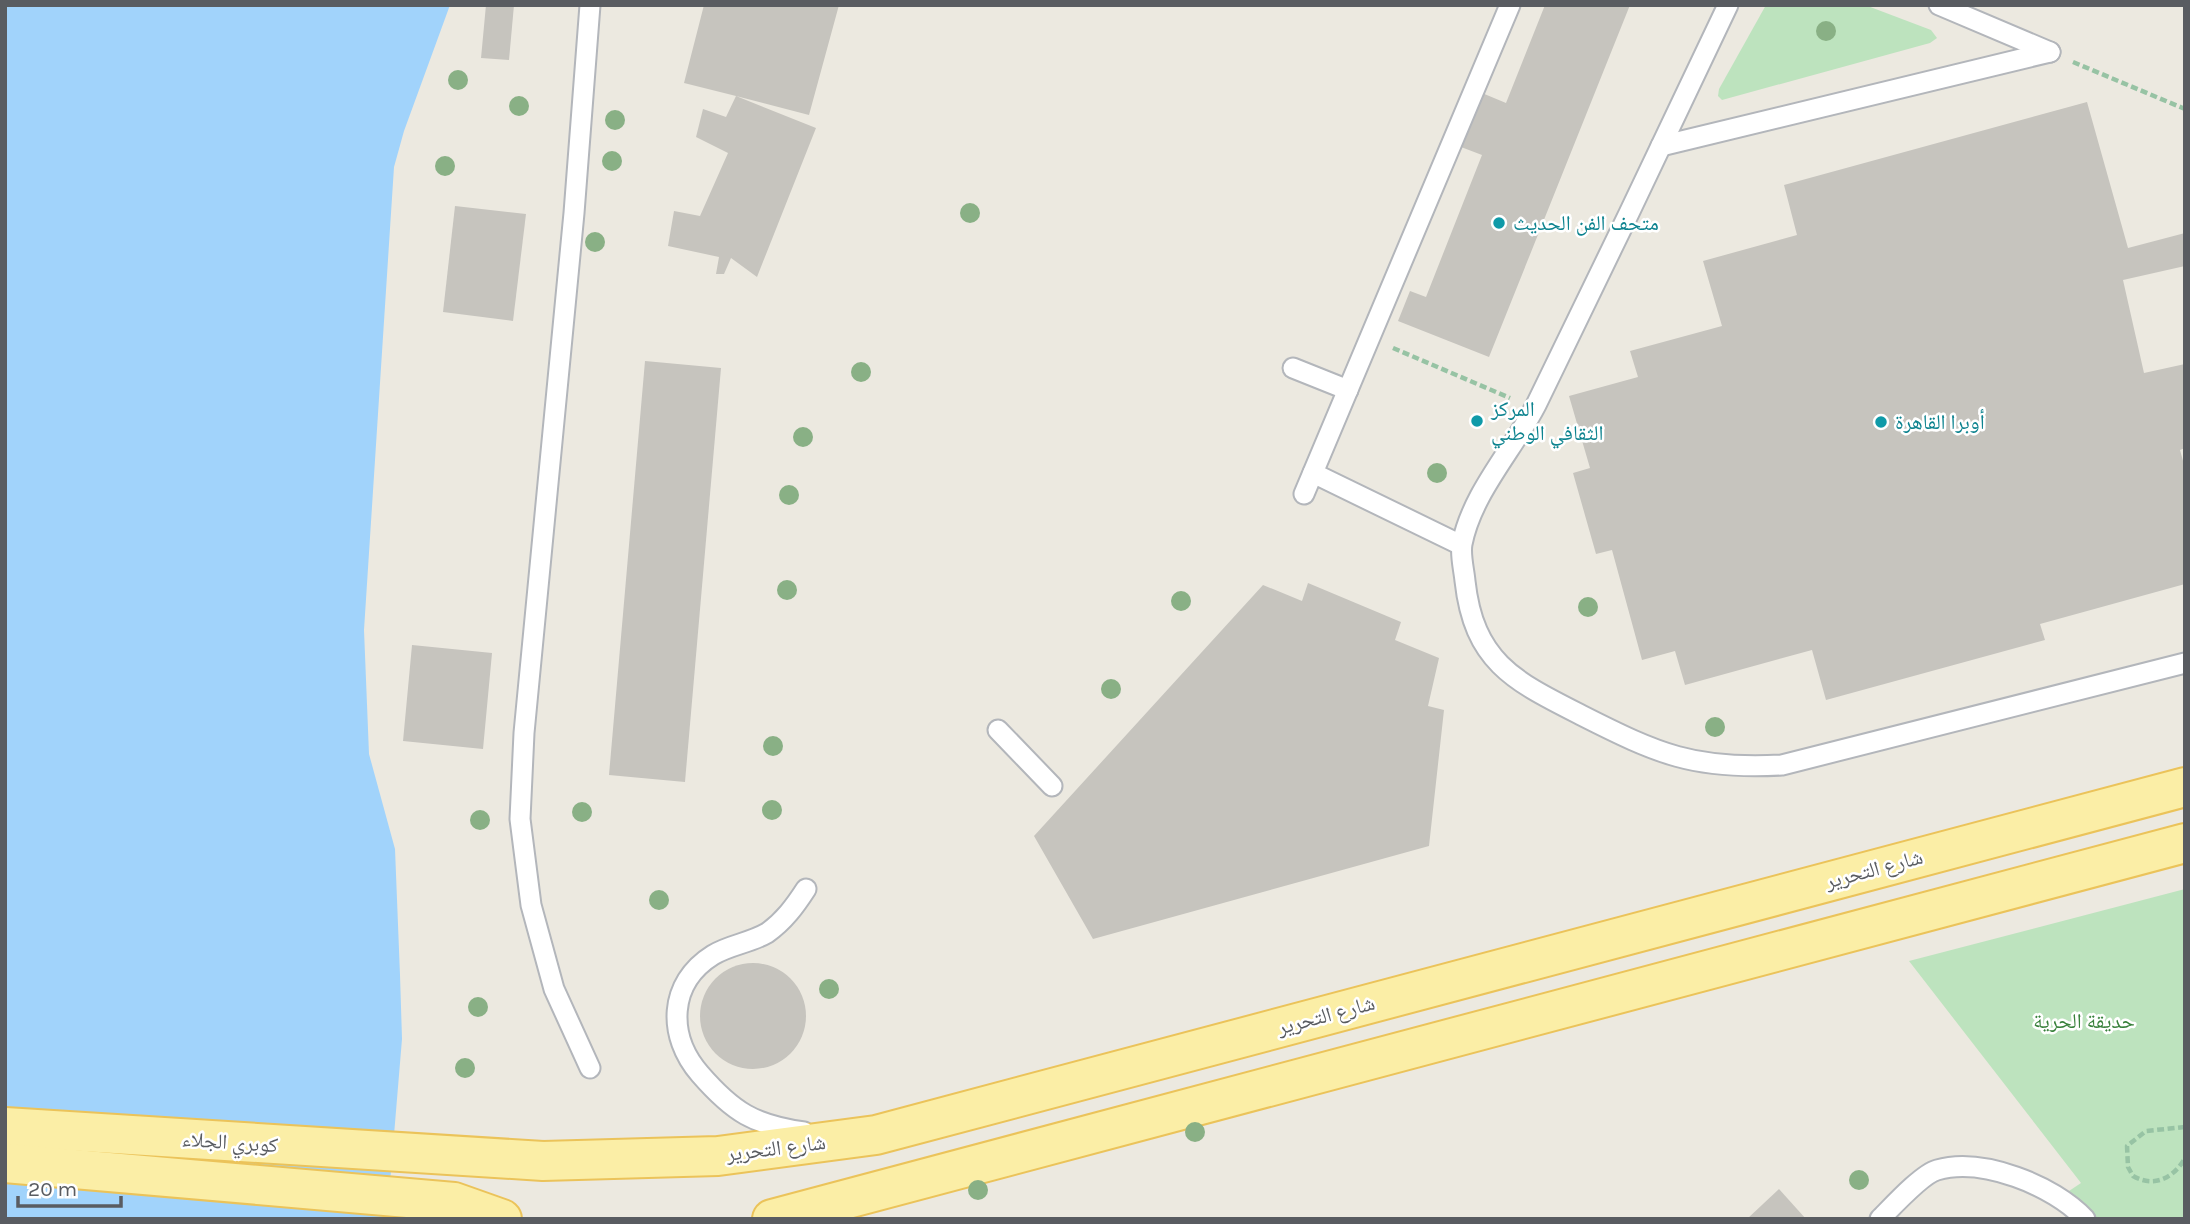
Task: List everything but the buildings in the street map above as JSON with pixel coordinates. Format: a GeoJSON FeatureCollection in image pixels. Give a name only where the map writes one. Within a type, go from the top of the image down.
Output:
{"type":"FeatureCollection","features":[{"type":"Feature","properties":{"kind":"main road","name":"شارع التحرير"},"geometry":{"type":"LineString","coordinates":[[455,1157],[630,1161],[718,1156],[876,1135],[2185,786]]}},
{"type":"Feature","properties":{"kind":"main road"},"geometry":{"type":"LineString","coordinates":[[772,1219],[2185,844]]}},
{"type":"Feature","properties":{"kind":"main road","name":"كوبري الجلاء"},"geometry":{"type":"LineString","coordinates":[[5,1127],[455,1157]]}},
{"type":"Feature","properties":{"kind":"main road","name":"كوبري الجلاء"},"geometry":{"type":"LineString","coordinates":[[5,1163],[454,1202],[502,1219]]}},
{"type":"Feature","properties":{"kind":"lane"},"geometry":{"type":"LineString","coordinates":[[590,5],[573,226],[524,733],[520,819],[531,905],[554,989],[590,1068]]}},
{"type":"Feature","properties":{"kind":"lane"},"geometry":{"type":"LineString","coordinates":[[1304,495],[1510,5]]}},
{"type":"Feature","properties":{"kind":"lane"},"geometry":{"type":"LineString","coordinates":[[1728,5],[1534,409],[1479,500],[1461,545],[1468,605],[1487,653],[1528,688],[1646,747],[1690,762],[1735,768],[1782,765],[2185,663]]}},
{"type":"Feature","properties":{"kind":"lane"},"geometry":{"type":"LineString","coordinates":[[1940,5],[2050,52]]}},
{"type":"Feature","properties":{"kind":"lane"},"geometry":{"type":"LineString","coordinates":[[1661,146],[2050,52]]}},
{"type":"Feature","properties":{"kind":"lane"},"geometry":{"type":"LineString","coordinates":[[1293,368],[1348,390]]}},
{"type":"Feature","properties":{"kind":"lane"},"geometry":{"type":"LineString","coordinates":[[1312,474],[1461,545]]}},
{"type":"Feature","properties":{"kind":"lane"},"geometry":{"type":"LineString","coordinates":[[998,730],[1052,786]]}},
{"type":"Feature","properties":{"kind":"lane"},"geometry":{"type":"LineString","coordinates":[[806,889],[790,914],[767,933],[715,953],[694,969],[680,992],[675,1017],[692,1065],[725,1103],[770,1127],[821,1134],[876,1135]]}},
{"type":"Feature","properties":{"kind":"lane"},"geometry":{"type":"LineString","coordinates":[[1880,1219],[1934,1170],[1975,1166],[1999,1171],[2044,1191],[2085,1219]]}},
{"type":"Feature","properties":{"kind":"path"},"geometry":{"type":"LineString","coordinates":[[2050,52],[2185,109]]}},
{"type":"Feature","properties":{"kind":"path"},"geometry":{"type":"LineString","coordinates":[[1370,338],[1534,409]]}},
{"type":"Feature","properties":{"kind":"path"},"geometry":{"type":"LineString","coordinates":[[2185,1127],[2146,1131],[2127,1146],[2126,1157],[2133,1176],[2151,1182],[2171,1175],[2185,1158]]}},
{"type":"Feature","properties":{"kind":"green space"},"geometry":{"type":"Polygon","coordinates":[[[1766,5],[1865,5],[1931,30],[1937,38],[1930,43],[1722,100],[1718,96],[1719,89],[1766,5]]]}},
{"type":"Feature","properties":{"kind":"green space","name":"حديقة الحرية"},"geometry":{"type":"Polygon","coordinates":[[[2185,889],[2185,1219],[2094,1219],[2069,1191],[2081,1183],[1909,961],[2185,889]]]}},
{"type":"Feature","properties":{"kind":"water"},"geometry":{"type":"Polygon","coordinates":[[[5,5],[450,5],[404,131],[394,167],[364,630],[369,754],[395,849],[400,975],[402,1039],[387,1219],[5,1219],[5,5]]]}},
{"type":"Feature","properties":{"kind":"place","name":"متحف الفن الحديث"},"geometry":{"type":"Point","coordinates":[1499,223]}},
{"type":"Feature","properties":{"kind":"place","name":"المركز الثقافي الوطني"},"geometry":{"type":"Point","coordinates":[1477,421]}},
{"type":"Feature","properties":{"kind":"place","name":"أوبرا القاهرة"},"geometry":{"type":"Point","coordinates":[1881,422]}}]}
